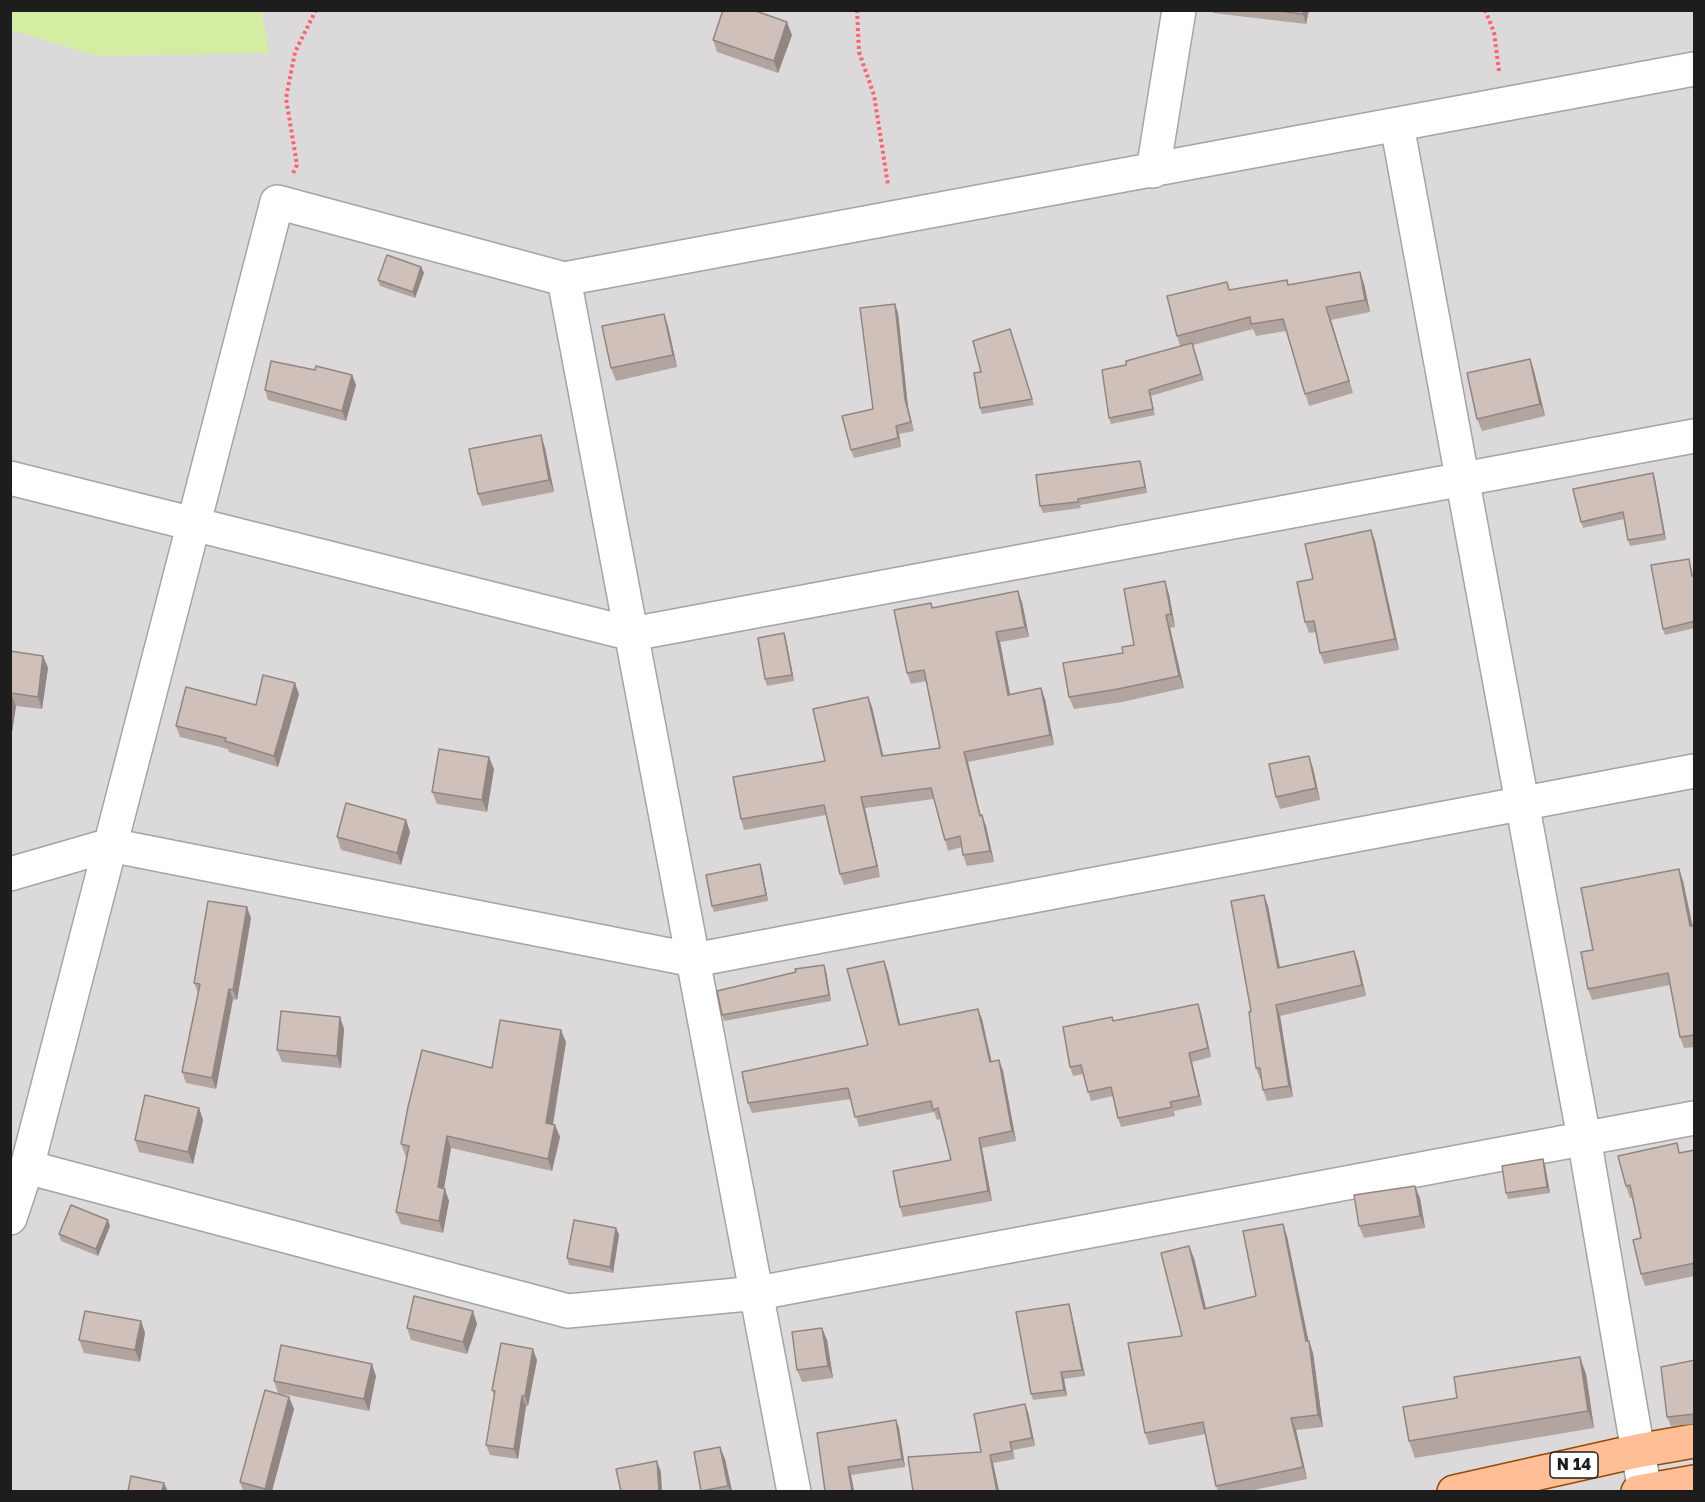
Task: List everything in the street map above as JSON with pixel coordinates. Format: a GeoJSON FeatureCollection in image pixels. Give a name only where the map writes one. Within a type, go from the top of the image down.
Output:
{"type":"FeatureCollection","features":[{"type":"Feature","properties":{"kind":"main road","name":"N 14"},"geometry":{"type":"LineString","coordinates":[[1454,1491],[1637,1451],[1695,1441]]}},
{"type":"Feature","properties":{"kind":"main road"},"geometry":{"type":"LineString","coordinates":[[1643,1491],[1695,1482]]}},
{"type":"Feature","properties":{"kind":"street"},"geometry":{"type":"LineString","coordinates":[[1153,171],[1179,10]]}},
{"type":"Feature","properties":{"kind":"street"},"geometry":{"type":"LineString","coordinates":[[10,1218],[27,1167],[277,202],[564,279],[1695,69]]}},
{"type":"Feature","properties":{"kind":"street"},"geometry":{"type":"LineString","coordinates":[[1397,125],[1584,1138],[1643,1491]]}},
{"type":"Feature","properties":{"kind":"street"},"geometry":{"type":"LineString","coordinates":[[564,279],[794,1491]]}},
{"type":"Feature","properties":{"kind":"street"},"geometry":{"type":"LineString","coordinates":[[10,478],[632,634],[1695,436]]}},
{"type":"Feature","properties":{"kind":"street"},"geometry":{"type":"LineString","coordinates":[[10,874],[111,844],[694,960],[1695,771]]}},
{"type":"Feature","properties":{"kind":"street"},"geometry":{"type":"LineString","coordinates":[[27,1167],[568,1311],[758,1293],[1695,1118]]}},
{"type":"Feature","properties":{"kind":"path"},"geometry":{"type":"LineString","coordinates":[[277,202],[297,165],[286,98],[295,52],[316,10]]}},
{"type":"Feature","properties":{"kind":"path"},"geometry":{"type":"LineString","coordinates":[[857,10],[859,52],[874,95],[892,219]]}},
{"type":"Feature","properties":{"kind":"path"},"geometry":{"type":"LineString","coordinates":[[1485,10],[1494,32],[1499,67],[1495,107]]}},
{"type":"Feature","properties":{"kind":"shaded area"},"geometry":{"type":"Polygon","coordinates":[[[11,11],[1694,11],[1694,1491],[11,1491],[11,11]]]}},
{"type":"Feature","properties":{"kind":"green space"},"geometry":{"type":"Polygon","coordinates":[[[10,11],[262,11],[269,53],[98,56],[11,30],[10,11]]]}},
{"type":"Feature","properties":{"kind":"building"},"geometry":{"type":"Polygon","coordinates":[[[723,10],[753,10],[787,22],[774,61],[713,40],[723,10]]]}},
{"type":"Feature","properties":{"kind":"building"},"geometry":{"type":"Polygon","coordinates":[[[1271,10],[1303,10],[1303,14],[1271,10]]]}},
{"type":"Feature","properties":{"kind":"building"},"geometry":{"type":"Polygon","coordinates":[[[387,255],[421,267],[413,292],[378,280],[387,255]]]}},
{"type":"Feature","properties":{"kind":"building"},"geometry":{"type":"Polygon","coordinates":[[[1360,272],[1365,300],[1326,307],[1349,381],[1305,394],[1283,319],[1251,324],[1250,317],[1177,336],[1167,296],[1227,282],[1229,290],[1287,280],[1288,285],[1360,272]]]}},
{"type":"Feature","properties":{"kind":"building"},"geometry":{"type":"Polygon","coordinates":[[[895,304],[905,399],[911,422],[896,426],[898,438],[851,450],[842,416],[873,409],[860,308],[895,304]]]}},
{"type":"Feature","properties":{"kind":"building"},"geometry":{"type":"Polygon","coordinates":[[[664,314],[673,355],[611,368],[602,326],[664,314]]]}},
{"type":"Feature","properties":{"kind":"building"},"geometry":{"type":"Polygon","coordinates":[[[1010,329],[1032,399],[980,408],[974,373],[981,372],[973,341],[1010,329]]]}},
{"type":"Feature","properties":{"kind":"building"},"geometry":{"type":"Polygon","coordinates":[[[1192,343],[1201,374],[1149,390],[1153,409],[1109,418],[1102,370],[1126,365],[1126,361],[1192,343]]]}},
{"type":"Feature","properties":{"kind":"building"},"geometry":{"type":"Polygon","coordinates":[[[1530,359],[1540,404],[1477,419],[1467,373],[1530,359]]]}},
{"type":"Feature","properties":{"kind":"building"},"geometry":{"type":"Polygon","coordinates":[[[271,361],[315,370],[316,366],[352,375],[342,411],[265,390],[271,361]]]}},
{"type":"Feature","properties":{"kind":"building"},"geometry":{"type":"Polygon","coordinates":[[[541,435],[549,480],[478,494],[469,449],[541,435]]]}},
{"type":"Feature","properties":{"kind":"building"},"geometry":{"type":"Polygon","coordinates":[[[1140,461],[1145,487],[1078,499],[1078,502],[1040,506],[1036,475],[1140,461]]]}},
{"type":"Feature","properties":{"kind":"building"},"geometry":{"type":"Polygon","coordinates":[[[1653,473],[1664,534],[1628,540],[1623,512],[1581,522],[1573,489],[1653,473]]]}},
{"type":"Feature","properties":{"kind":"building"},"geometry":{"type":"Polygon","coordinates":[[[1371,530],[1395,639],[1320,653],[1314,621],[1305,622],[1297,582],[1313,579],[1305,544],[1371,530]]]}},
{"type":"Feature","properties":{"kind":"building"},"geometry":{"type":"Polygon","coordinates":[[[1689,559],[1692,576],[1695,575],[1695,621],[1663,629],[1651,565],[1689,559]]]}},
{"type":"Feature","properties":{"kind":"building"},"geometry":{"type":"Polygon","coordinates":[[[1165,581],[1171,614],[1166,615],[1179,676],[1069,697],[1063,663],[1123,653],[1122,647],[1134,645],[1124,589],[1165,581]]]}},
{"type":"Feature","properties":{"kind":"building"},"geometry":{"type":"Polygon","coordinates":[[[1018,591],[1025,627],[996,632],[1008,695],[1041,688],[1050,735],[964,752],[990,851],[963,855],[960,836],[945,840],[931,788],[861,797],[877,866],[840,874],[824,805],[741,819],[733,777],[825,761],[813,709],[868,697],[882,756],[940,748],[924,670],[907,673],[894,610],[931,603],[932,608],[1018,591]]]}},
{"type":"Feature","properties":{"kind":"building"},"geometry":{"type":"Polygon","coordinates":[[[784,633],[792,675],[765,679],[758,638],[784,633]]]}},
{"type":"Feature","properties":{"kind":"building"},"geometry":{"type":"Polygon","coordinates":[[[10,651],[43,656],[38,697],[11,693],[10,700],[10,651]]]}},
{"type":"Feature","properties":{"kind":"building"},"geometry":{"type":"Polygon","coordinates":[[[263,675],[295,683],[274,756],[225,741],[226,738],[176,726],[186,687],[256,705],[263,675]]]}},
{"type":"Feature","properties":{"kind":"building"},"geometry":{"type":"Polygon","coordinates":[[[439,749],[489,757],[482,800],[432,792],[439,749]]]}},
{"type":"Feature","properties":{"kind":"building"},"geometry":{"type":"Polygon","coordinates":[[[1309,756],[1316,788],[1276,797],[1269,764],[1309,756]]]}},
{"type":"Feature","properties":{"kind":"building"},"geometry":{"type":"Polygon","coordinates":[[[346,803],[406,820],[397,853],[337,837],[346,803]]]}},
{"type":"Feature","properties":{"kind":"building"},"geometry":{"type":"Polygon","coordinates":[[[760,864],[766,895],[712,906],[706,875],[760,864]]]}},
{"type":"Feature","properties":{"kind":"building"},"geometry":{"type":"Polygon","coordinates":[[[1679,869],[1690,926],[1695,925],[1695,1035],[1680,1037],[1668,973],[1588,989],[1581,952],[1593,950],[1581,888],[1679,869]]]}},
{"type":"Feature","properties":{"kind":"building"},"geometry":{"type":"Polygon","coordinates":[[[1264,895],[1278,968],[1354,951],[1362,985],[1276,1005],[1289,1086],[1263,1090],[1260,1068],[1256,1068],[1249,1012],[1251,1011],[1231,901],[1264,895]]]}},
{"type":"Feature","properties":{"kind":"building"},"geometry":{"type":"Polygon","coordinates":[[[208,901],[247,907],[233,990],[229,989],[212,1078],[182,1072],[200,984],[194,983],[208,901]]]}},
{"type":"Feature","properties":{"kind":"building"},"geometry":{"type":"Polygon","coordinates":[[[884,961],[899,1025],[978,1009],[990,1062],[999,1060],[1012,1131],[979,1138],[988,1191],[900,1207],[893,1171],[951,1160],[938,1108],[933,1110],[931,1101],[855,1117],[848,1088],[748,1103],[742,1072],[868,1045],[847,969],[884,961]]]}},
{"type":"Feature","properties":{"kind":"building"},"geometry":{"type":"Polygon","coordinates":[[[824,965],[829,995],[722,1015],[717,991],[796,972],[795,969],[824,965]]]}},
{"type":"Feature","properties":{"kind":"building"},"geometry":{"type":"Polygon","coordinates":[[[1198,1004],[1208,1048],[1189,1053],[1199,1096],[1170,1102],[1172,1107],[1118,1118],[1111,1087],[1088,1092],[1081,1065],[1070,1067],[1063,1027],[1112,1017],[1113,1021],[1198,1004]]]}},
{"type":"Feature","properties":{"kind":"building"},"geometry":{"type":"Polygon","coordinates":[[[281,1011],[340,1017],[337,1056],[277,1050],[281,1011]]]}},
{"type":"Feature","properties":{"kind":"building"},"geometry":{"type":"Polygon","coordinates":[[[500,1020],[561,1030],[546,1123],[555,1125],[548,1159],[447,1136],[438,1187],[445,1189],[439,1221],[396,1212],[409,1146],[401,1144],[422,1050],[492,1068],[500,1020]]]}},
{"type":"Feature","properties":{"kind":"building"},"geometry":{"type":"Polygon","coordinates":[[[145,1095],[199,1108],[188,1152],[135,1140],[145,1095]]]}},
{"type":"Feature","properties":{"kind":"building"},"geometry":{"type":"Polygon","coordinates":[[[1677,1143],[1679,1153],[1695,1150],[1695,1263],[1641,1274],[1633,1240],[1641,1238],[1630,1185],[1626,1186],[1618,1156],[1677,1143]]]}},
{"type":"Feature","properties":{"kind":"building"},"geometry":{"type":"Polygon","coordinates":[[[1543,1159],[1547,1187],[1506,1193],[1502,1166],[1543,1159]]]}},
{"type":"Feature","properties":{"kind":"building"},"geometry":{"type":"Polygon","coordinates":[[[1415,1186],[1420,1216],[1359,1226],[1354,1195],[1415,1186]]]}},
{"type":"Feature","properties":{"kind":"building"},"geometry":{"type":"Polygon","coordinates":[[[71,1205],[108,1220],[96,1249],[59,1234],[71,1205]]]}},
{"type":"Feature","properties":{"kind":"building"},"geometry":{"type":"Polygon","coordinates":[[[574,1220],[616,1228],[610,1267],[567,1258],[574,1220]]]}},
{"type":"Feature","properties":{"kind":"building"},"geometry":{"type":"Polygon","coordinates":[[[1283,1224],[1306,1341],[1309,1341],[1318,1415],[1291,1418],[1303,1467],[1216,1486],[1203,1422],[1145,1433],[1128,1343],[1182,1336],[1161,1253],[1189,1246],[1204,1309],[1256,1296],[1243,1231],[1283,1224]]]}},
{"type":"Feature","properties":{"kind":"building"},"geometry":{"type":"Polygon","coordinates":[[[414,1296],[473,1311],[463,1342],[407,1328],[414,1296]]]}},
{"type":"Feature","properties":{"kind":"building"},"geometry":{"type":"Polygon","coordinates":[[[1069,1304],[1082,1370],[1061,1372],[1064,1390],[1031,1394],[1016,1312],[1069,1304]]]}},
{"type":"Feature","properties":{"kind":"building"},"geometry":{"type":"Polygon","coordinates":[[[85,1311],[141,1321],[135,1350],[79,1340],[85,1311]]]}},
{"type":"Feature","properties":{"kind":"building"},"geometry":{"type":"Polygon","coordinates":[[[822,1328],[828,1366],[797,1370],[792,1332],[822,1328]]]}},
{"type":"Feature","properties":{"kind":"building"},"geometry":{"type":"Polygon","coordinates":[[[501,1343],[533,1349],[525,1396],[522,1396],[514,1449],[486,1445],[495,1391],[492,1390],[501,1343]]]}},
{"type":"Feature","properties":{"kind":"building"},"geometry":{"type":"Polygon","coordinates":[[[281,1345],[372,1364],[364,1399],[274,1381],[281,1345]]]}},
{"type":"Feature","properties":{"kind":"building"},"geometry":{"type":"Polygon","coordinates":[[[1580,1357],[1588,1411],[1409,1441],[1403,1407],[1457,1398],[1454,1377],[1580,1357]]]}},
{"type":"Feature","properties":{"kind":"building"},"geometry":{"type":"Polygon","coordinates":[[[1695,1360],[1695,1414],[1667,1417],[1661,1367],[1695,1360]]]}},
{"type":"Feature","properties":{"kind":"building"},"geometry":{"type":"Polygon","coordinates":[[[265,1390],[289,1397],[265,1489],[240,1482],[265,1390]]]}},
{"type":"Feature","properties":{"kind":"building"},"geometry":{"type":"Polygon","coordinates":[[[1025,1404],[1032,1438],[1010,1442],[1012,1451],[990,1455],[997,1491],[913,1491],[908,1457],[981,1452],[974,1414],[1025,1404]]]}},
{"type":"Feature","properties":{"kind":"building"},"geometry":{"type":"Polygon","coordinates":[[[896,1420],[902,1459],[848,1467],[852,1491],[825,1491],[817,1433],[896,1420]]]}},
{"type":"Feature","properties":{"kind":"building"},"geometry":{"type":"Polygon","coordinates":[[[720,1447],[728,1486],[701,1491],[694,1452],[720,1447]]]}},
{"type":"Feature","properties":{"kind":"building"},"geometry":{"type":"Polygon","coordinates":[[[657,1461],[659,1491],[621,1491],[616,1469],[657,1461]]]}},
{"type":"Feature","properties":{"kind":"building"},"geometry":{"type":"Polygon","coordinates":[[[131,1476],[164,1483],[162,1491],[128,1491],[131,1476]]]}}]}
